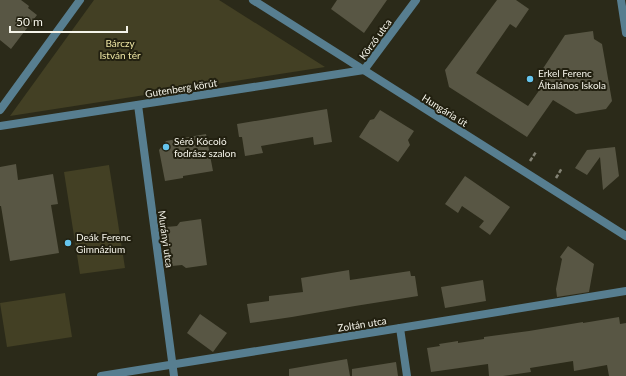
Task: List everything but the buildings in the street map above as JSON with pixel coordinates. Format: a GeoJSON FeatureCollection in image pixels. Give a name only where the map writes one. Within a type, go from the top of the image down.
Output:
{"type":"FeatureCollection","features":[{"type":"Feature","properties":{"kind":"street"},"geometry":{"type":"LineString","coordinates":[[0,110],[80,0]]}},
{"type":"Feature","properties":{"kind":"street","name":"Hungária út"},"geometry":{"type":"LineString","coordinates":[[253,0],[626,236]]}},
{"type":"Feature","properties":{"kind":"street","name":"Körző utca"},"geometry":{"type":"LineString","coordinates":[[364,70],[416,0]]}},
{"type":"Feature","properties":{"kind":"street"},"geometry":{"type":"LineString","coordinates":[[621,0],[626,33]]}},
{"type":"Feature","properties":{"kind":"street","name":"Gutenberg körút"},"geometry":{"type":"LineString","coordinates":[[0,126],[364,70]]}},
{"type":"Feature","properties":{"kind":"street","name":"Murányi utca"},"geometry":{"type":"LineString","coordinates":[[138,105],[174,376]]}},
{"type":"Feature","properties":{"kind":"street","name":"Zoltán utca"},"geometry":{"type":"LineString","coordinates":[[100,376],[626,291]]}},
{"type":"Feature","properties":{"kind":"street"},"geometry":{"type":"LineString","coordinates":[[400,328],[407,376]]}},
{"type":"Feature","properties":{"kind":"path"},"geometry":{"type":"LineString","coordinates":[[528,164],[536,152]]}},
{"type":"Feature","properties":{"kind":"path"},"geometry":{"type":"LineString","coordinates":[[554,180],[562,168]]}},
{"type":"Feature","properties":{"kind":"green space","name":"Bárczy István tér"},"geometry":{"type":"Polygon","coordinates":[[[94,0],[219,0],[325,67],[10,116],[94,0]]]}},
{"type":"Feature","properties":{"kind":"green space"},"geometry":{"type":"Polygon","coordinates":[[[109,165],[125,268],[80,274],[64,172],[109,165]]]}},
{"type":"Feature","properties":{"kind":"green space"},"geometry":{"type":"Polygon","coordinates":[[[65,293],[72,337],[7,347],[0,303],[65,293]]]}},
{"type":"Feature","properties":{"kind":"place","name":"Erkel Ferenc Általános Iskola"},"geometry":{"type":"Point","coordinates":[530,79]}},
{"type":"Feature","properties":{"kind":"place","name":"Séró Kócoló fodrász szalon"},"geometry":{"type":"Point","coordinates":[166,147]}},
{"type":"Feature","properties":{"kind":"place","name":"Deák Ferenc Gimnázium"},"geometry":{"type":"Point","coordinates":[68,243]}}]}
